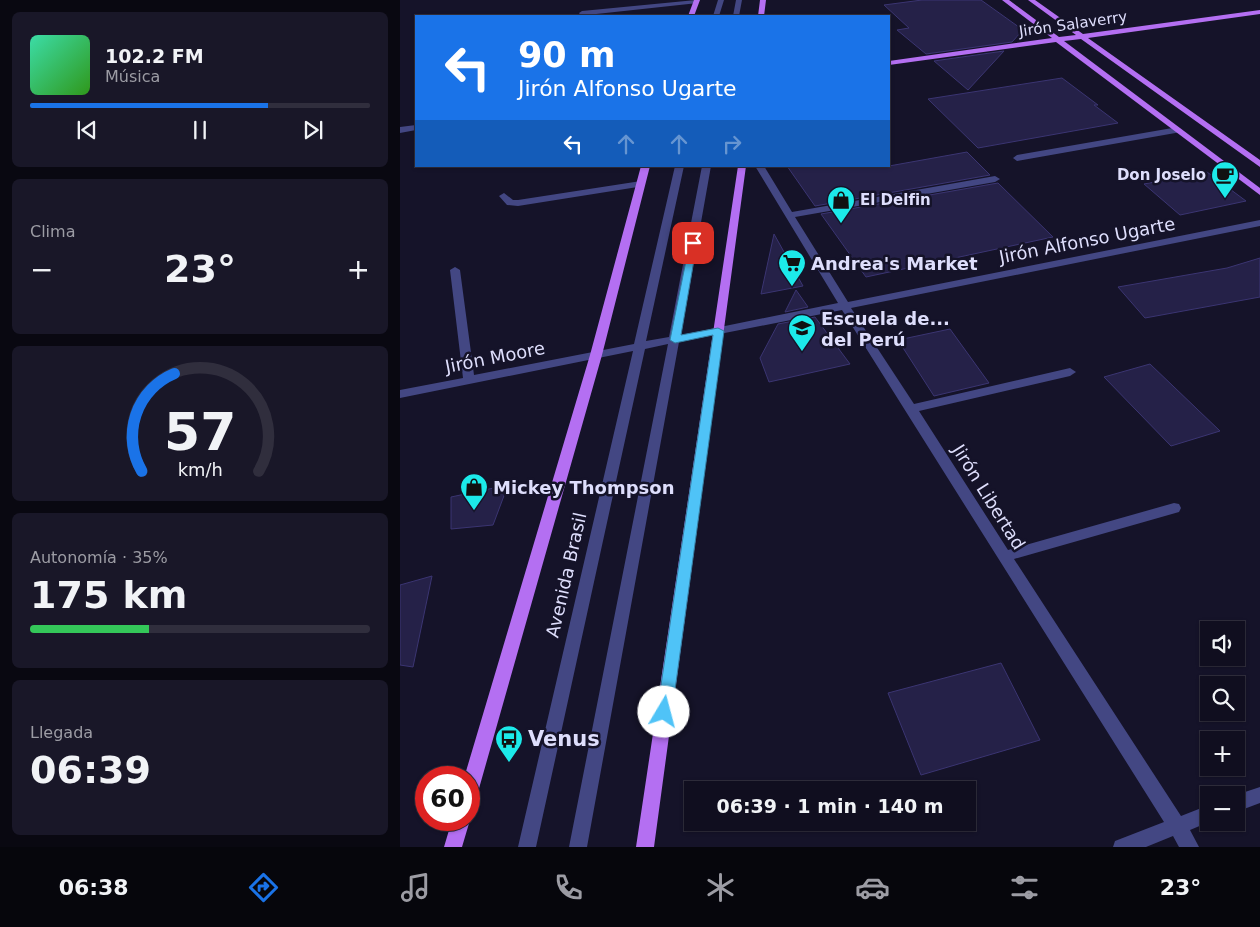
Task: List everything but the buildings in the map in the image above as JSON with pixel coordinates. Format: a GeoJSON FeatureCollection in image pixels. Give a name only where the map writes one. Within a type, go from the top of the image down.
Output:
{"type":"FeatureCollection","features":[{"type":"Feature","properties":{"kind":"main road"},"geometry":{"type":"LineString","coordinates":[[761,15],[763,0]]}},
{"type":"Feature","properties":{"kind":"main road"},"geometry":{"type":"LineString","coordinates":[[1006,0],[1260,192]]}},
{"type":"Feature","properties":{"kind":"main road"},"geometry":{"type":"LineString","coordinates":[[1031,0],[1260,164]]}},
{"type":"Feature","properties":{"kind":"main road"},"geometry":{"type":"LineString","coordinates":[[691,15],[696,1]]}},
{"type":"Feature","properties":{"kind":"main road","name":"Jirón Salaverry"},"geometry":{"type":"LineString","coordinates":[[890,64],[1260,12]]}},
{"type":"Feature","properties":{"kind":"main road","name":"Avenida Brasil"},"geometry":{"type":"LineString","coordinates":[[477,766],[596,355],[646,167]]}},
{"type":"Feature","properties":{"kind":"main road"},"geometry":{"type":"LineString","coordinates":[[645,847],[742,167]]}},
{"type":"Feature","properties":{"kind":"main road"},"geometry":{"type":"LineString","coordinates":[[453,847],[457,831]]}},
{"type":"Feature","properties":{"kind":"street"},"geometry":{"type":"LineString","coordinates":[[716,15],[721,0]]}},
{"type":"Feature","properties":{"kind":"street"},"geometry":{"type":"LineString","coordinates":[[736,15],[739,0]]}},
{"type":"Feature","properties":{"kind":"street"},"geometry":{"type":"LineString","coordinates":[[584,15],[582,13],[696,1]]}},
{"type":"Feature","properties":{"kind":"street"},"geometry":{"type":"LineString","coordinates":[[400,130],[415,128]]}},
{"type":"Feature","properties":{"kind":"street"},"geometry":{"type":"LineString","coordinates":[[1017,158],[1178,130]]}},
{"type":"Feature","properties":{"kind":"street","name":"Avenida Brasil"},"geometry":{"type":"LineString","coordinates":[[527,847],[680,167]]}},
{"type":"Feature","properties":{"kind":"street"},"geometry":{"type":"LineString","coordinates":[[578,847],[707,167]]}},
{"type":"Feature","properties":{"kind":"street","name":"Jirón Libertad"},"geometry":{"type":"LineString","coordinates":[[760,167],[911,409],[1190,847]]}},
{"type":"Feature","properties":{"kind":"street"},"geometry":{"type":"LineString","coordinates":[[790,215],[995,178]]}},
{"type":"Feature","properties":{"kind":"street"},"geometry":{"type":"LineString","coordinates":[[504,196],[510,203],[518,203],[641,184]]}},
{"type":"Feature","properties":{"kind":"street","name":"Jirón Alfonso Ugarte"},"geometry":{"type":"LineString","coordinates":[[596,355],[1260,223]]}},
{"type":"Feature","properties":{"kind":"street"},"geometry":{"type":"LineString","coordinates":[[455,270],[469,380]]}},
{"type":"Feature","properties":{"kind":"street","name":"Jirón Moore"},"geometry":{"type":"LineString","coordinates":[[400,394],[596,355]]}},
{"type":"Feature","properties":{"kind":"street"},"geometry":{"type":"LineString","coordinates":[[911,409],[1070,372]]}},
{"type":"Feature","properties":{"kind":"street"},"geometry":{"type":"LineString","coordinates":[[1005,556],[1174,508]]}},
{"type":"Feature","properties":{"kind":"street"},"geometry":{"type":"LineString","coordinates":[[1245,801],[1260,795]]}},
{"type":"Feature","properties":{"kind":"street"},"geometry":{"type":"LineString","coordinates":[[1122,847],[1200,817]]}},
{"type":"Feature","properties":{"kind":"place","name":"Don Joselo"},"geometry":{"type":"Point","coordinates":[1225,199]}},
{"type":"Feature","properties":{"kind":"place","name":"El Delfin"},"geometry":{"type":"Point","coordinates":[841,224]}},
{"type":"Feature","properties":{"kind":"place","name":"Andrea's Market"},"geometry":{"type":"Point","coordinates":[792,287]}},
{"type":"Feature","properties":{"kind":"place","name":"Escuela de... del Perú"},"geometry":{"type":"Point","coordinates":[802,352]}},
{"type":"Feature","properties":{"kind":"place","name":"Mickey Thompson"},"geometry":{"type":"Point","coordinates":[474,511]}},
{"type":"Feature","properties":{"kind":"place","name":"Venus"},"geometry":{"type":"Point","coordinates":[509,763]}},
{"type":"Feature","properties":{"kind":"route"},"geometry":{"type":"LineString","coordinates":[[664,712],[718,331],[675,340],[693,243]]}}]}
